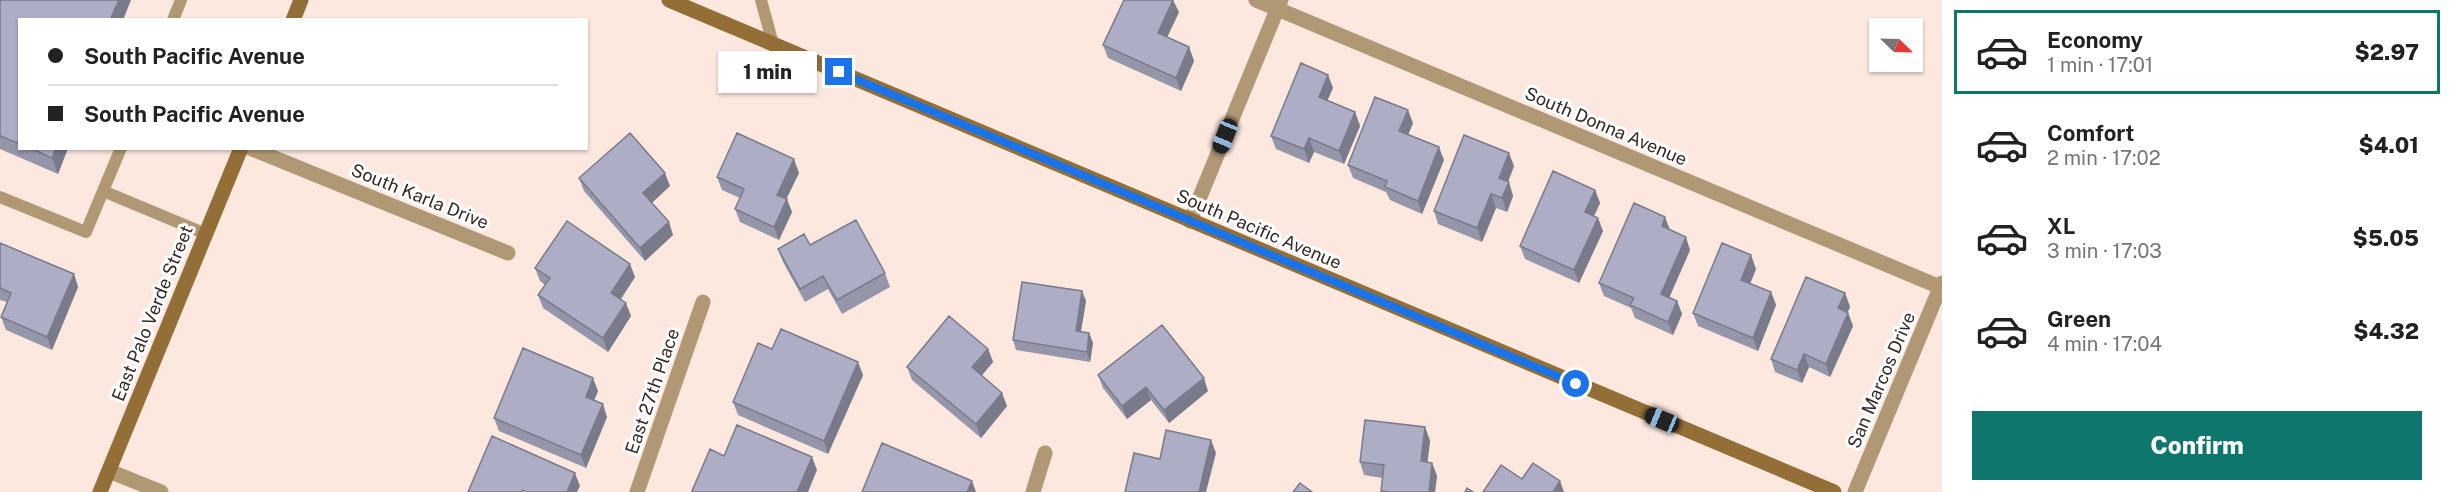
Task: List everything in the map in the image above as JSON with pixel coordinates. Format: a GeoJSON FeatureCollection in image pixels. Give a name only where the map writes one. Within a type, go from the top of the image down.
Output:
{"type":"FeatureCollection","features":[{"type":"Feature","properties":{"kind":"main road"},"geometry":{"type":"LineString","coordinates":[[294,18],[301,0]]}},
{"type":"Feature","properties":{"kind":"main road","name":"South Pacific Avenue"},"geometry":{"type":"LineString","coordinates":[[669,0],[1834,492]]}},
{"type":"Feature","properties":{"kind":"main road","name":"East Palo Verde Street"},"geometry":{"type":"LineString","coordinates":[[100,492],[240,150]]}},
{"type":"Feature","properties":{"kind":"street","name":"South Donna Avenue"},"geometry":{"type":"LineString","coordinates":[[1256,0],[1279,4],[1941,285]]}},
{"type":"Feature","properties":{"kind":"street"},"geometry":{"type":"LineString","coordinates":[[1190,221],[1279,4]]}},
{"type":"Feature","properties":{"kind":"street","name":"South Karla Drive"},"geometry":{"type":"LineString","coordinates":[[255,150],[508,253]]}},
{"type":"Feature","properties":{"kind":"street","name":"San Marcos Drive"},"geometry":{"type":"LineString","coordinates":[[1855,492],[1941,285]]}},
{"type":"Feature","properties":{"kind":"street","name":"East 27th Place"},"geometry":{"type":"LineString","coordinates":[[637,492],[703,302]]}},
{"type":"Feature","properties":{"kind":"street"},"geometry":{"type":"LineString","coordinates":[[1033,492],[1045,453]]}},
{"type":"Feature","properties":{"kind":"street"},"geometry":{"type":"LineString","coordinates":[[109,471],[161,492]]}},
{"type":"Feature","properties":{"kind":"lane"},"geometry":{"type":"LineString","coordinates":[[174,18],[181,0]]}},
{"type":"Feature","properties":{"kind":"lane"},"geometry":{"type":"LineString","coordinates":[[761,0],[773,44]]}},
{"type":"Feature","properties":{"kind":"lane"},"geometry":{"type":"LineString","coordinates":[[0,197],[86,232],[120,150]]}},
{"type":"Feature","properties":{"kind":"lane"},"geometry":{"type":"LineString","coordinates":[[103,191],[206,234]]}},
{"type":"Feature","properties":{"kind":"building"},"geometry":{"type":"Polygon","coordinates":[[[0,0],[119,0],[111,18],[18,18],[18,143],[0,136],[0,0]]]}},
{"type":"Feature","properties":{"kind":"building"},"geometry":{"type":"Polygon","coordinates":[[[1124,0],[1173,0],[1158,33],[1189,47],[1176,78],[1103,45],[1124,0]]]}},
{"type":"Feature","properties":{"kind":"building"},"geometry":{"type":"Polygon","coordinates":[[[1301,63],[1328,75],[1319,97],[1355,112],[1339,151],[1309,138],[1304,149],[1271,136],[1301,63]]]}},
{"type":"Feature","properties":{"kind":"building"},"geometry":{"type":"Polygon","coordinates":[[[1375,97],[1408,110],[1399,131],[1439,147],[1418,201],[1385,187],[1387,181],[1348,165],[1375,97]]]}},
{"type":"Feature","properties":{"kind":"building"},"geometry":{"type":"Polygon","coordinates":[[[630,133],[665,173],[643,193],[669,222],[640,248],[579,178],[630,133]]]}},
{"type":"Feature","properties":{"kind":"building"},"geometry":{"type":"Polygon","coordinates":[[[737,133],[794,159],[777,195],[787,199],[774,227],[735,209],[744,189],[717,177],[737,133]]]}},
{"type":"Feature","properties":{"kind":"building"},"geometry":{"type":"Polygon","coordinates":[[[1464,135],[1509,153],[1499,178],[1509,182],[1502,198],[1491,194],[1477,228],[1434,211],[1464,135]]]}},
{"type":"Feature","properties":{"kind":"building"},"geometry":{"type":"Polygon","coordinates":[[[34,150],[55,150],[52,158],[34,150]]]}},
{"type":"Feature","properties":{"kind":"building"},"geometry":{"type":"Polygon","coordinates":[[[1553,171],[1595,190],[1585,212],[1598,218],[1574,270],[1520,246],[1553,171]]]}},
{"type":"Feature","properties":{"kind":"building"},"geometry":{"type":"Polygon","coordinates":[[[1634,203],[1665,217],[1662,226],[1686,237],[1661,294],[1677,301],[1668,322],[1630,305],[1634,298],[1599,283],[1634,203]]]}},
{"type":"Feature","properties":{"kind":"building"},"geometry":{"type":"Polygon","coordinates":[[[856,220],[885,273],[837,300],[823,276],[800,289],[778,249],[804,234],[810,245],[856,220]]]}},
{"type":"Feature","properties":{"kind":"building"},"geometry":{"type":"Polygon","coordinates":[[[567,221],[630,264],[611,293],[626,303],[603,338],[538,295],[550,278],[535,268],[567,221]]]}},
{"type":"Feature","properties":{"kind":"building"},"geometry":{"type":"Polygon","coordinates":[[[0,243],[74,274],[47,337],[1,317],[11,293],[0,288],[0,243]]]}},
{"type":"Feature","properties":{"kind":"building"},"geometry":{"type":"Polygon","coordinates":[[[1722,243],[1751,255],[1741,280],[1771,292],[1753,338],[1693,313],[1722,243]]]}},
{"type":"Feature","properties":{"kind":"building"},"geometry":{"type":"Polygon","coordinates":[[[1806,277],[1845,293],[1838,308],[1848,313],[1826,364],[1804,354],[1797,370],[1771,359],[1806,277]]]}},
{"type":"Feature","properties":{"kind":"building"},"geometry":{"type":"Polygon","coordinates":[[[1022,282],[1082,291],[1076,331],[1089,333],[1087,352],[1013,340],[1022,282]]]}},
{"type":"Feature","properties":{"kind":"building"},"geometry":{"type":"Polygon","coordinates":[[[949,316],[988,349],[972,367],[1002,393],[976,424],[907,367],[949,316]]]}},
{"type":"Feature","properties":{"kind":"building"},"geometry":{"type":"Polygon","coordinates":[[[1162,325],[1204,378],[1164,410],[1146,387],[1122,406],[1098,375],[1162,325]]]}},
{"type":"Feature","properties":{"kind":"building"},"geometry":{"type":"Polygon","coordinates":[[[781,329],[858,362],[824,441],[733,402],[758,343],[772,349],[781,329]]]}},
{"type":"Feature","properties":{"kind":"building"},"geometry":{"type":"Polygon","coordinates":[[[523,348],[593,378],[586,397],[603,404],[581,455],[494,418],[523,348]]]}},
{"type":"Feature","properties":{"kind":"building"},"geometry":{"type":"Polygon","coordinates":[[[1365,420],[1425,427],[1421,461],[1432,463],[1429,492],[1381,491],[1384,465],[1360,462],[1365,420]]]}},
{"type":"Feature","properties":{"kind":"building"},"geometry":{"type":"Polygon","coordinates":[[[737,425],[812,457],[797,492],[692,491],[710,449],[724,456],[737,425]]]}},
{"type":"Feature","properties":{"kind":"building"},"geometry":{"type":"Polygon","coordinates":[[[1166,430],[1211,440],[1199,492],[1125,492],[1134,453],[1160,459],[1166,430]]]}},
{"type":"Feature","properties":{"kind":"building"},"geometry":{"type":"Polygon","coordinates":[[[492,436],[575,473],[567,492],[526,492],[523,490],[522,492],[468,492],[492,436]]]}},
{"type":"Feature","properties":{"kind":"building"},"geometry":{"type":"Polygon","coordinates":[[[882,443],[972,481],[967,492],[862,492],[882,443]]]}},
{"type":"Feature","properties":{"kind":"building"},"geometry":{"type":"Polygon","coordinates":[[[1533,463],[1560,481],[1553,492],[1483,492],[1501,465],[1522,479],[1533,463]]]}},
{"type":"Feature","properties":{"kind":"building"},"geometry":{"type":"Polygon","coordinates":[[[1300,483],[1312,492],[1293,492],[1300,483]]]}},
{"type":"Feature","properties":{"kind":"route"},"geometry":{"type":"LineString","coordinates":[[839,72],[1576,384]]}}]}
